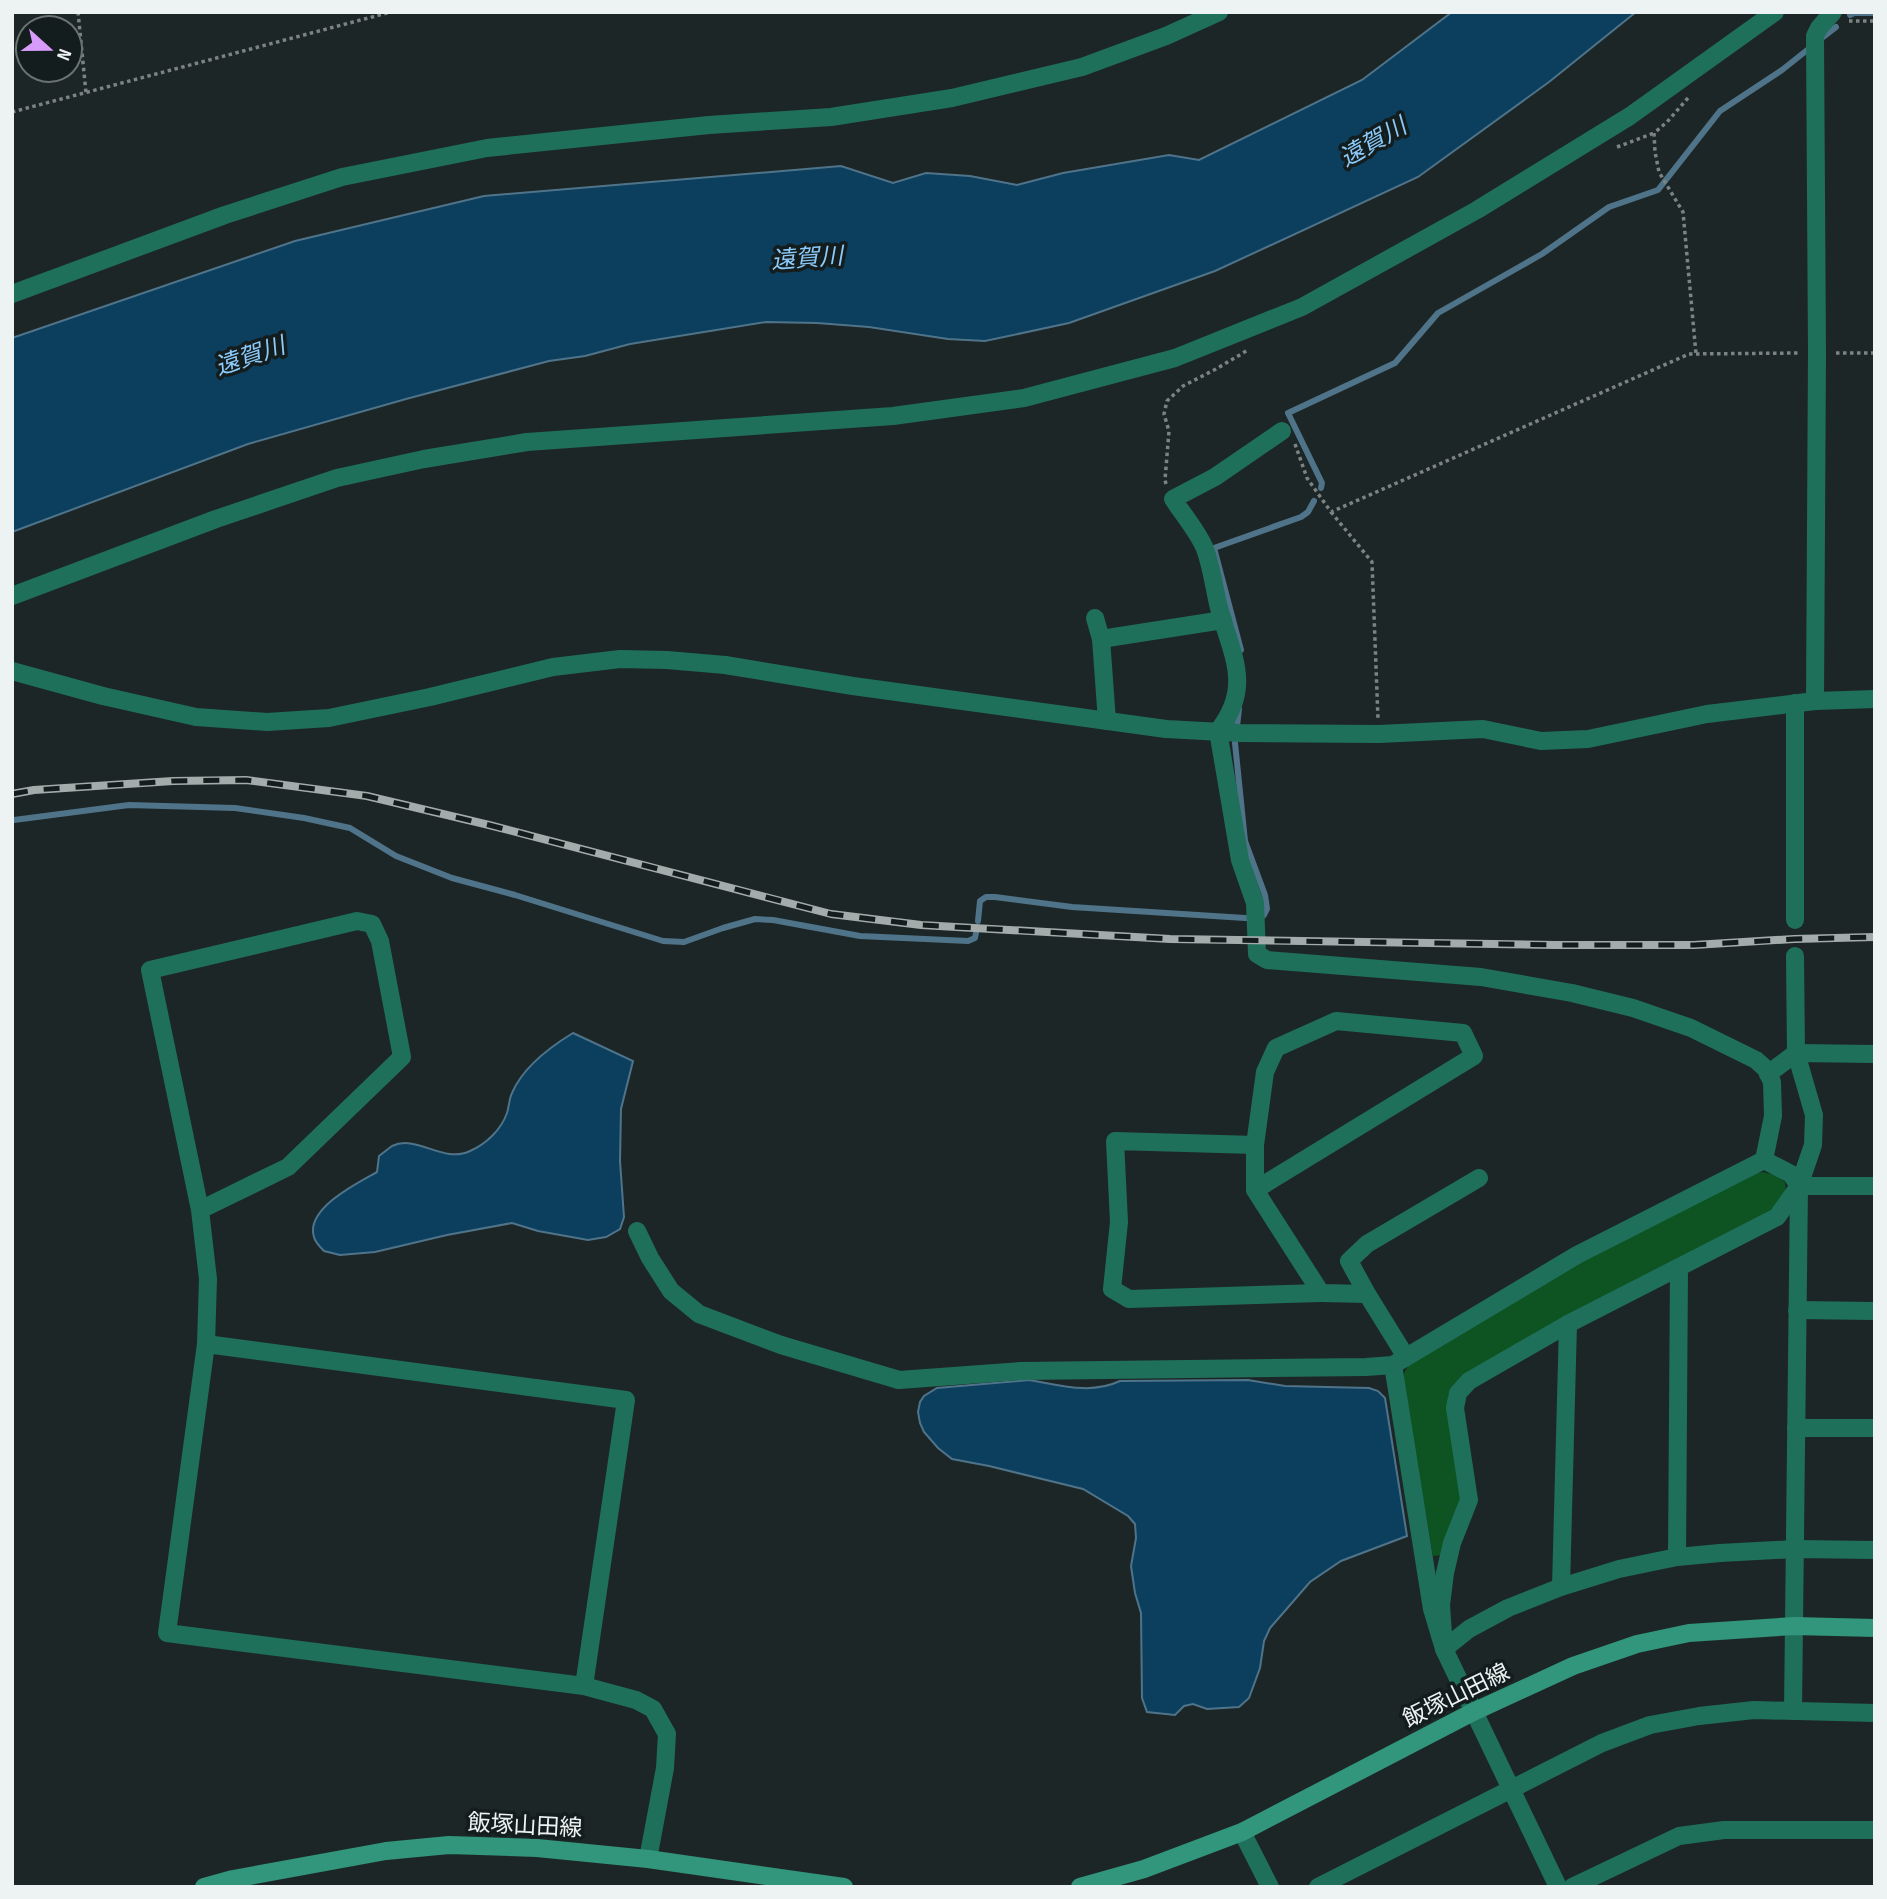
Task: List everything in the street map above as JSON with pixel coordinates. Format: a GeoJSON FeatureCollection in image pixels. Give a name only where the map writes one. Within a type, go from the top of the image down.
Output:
{"type":"FeatureCollection","features":[{"type":"Feature","properties":{"kind":"main road","name":"飯塚山田線"},"geometry":{"type":"LineString","coordinates":[[1080,1887],[1144,1869],[1241,1832],[1473,1712],[1573,1666],[1637,1644],[1689,1633],[1794,1626],[1875,1628]]}},
{"type":"Feature","properties":{"kind":"main road","name":"飯塚山田線"},"geometry":{"type":"LineString","coordinates":[[204,1887],[233,1879],[386,1851],[449,1845],[537,1848],[648,1859],[844,1887]]}},
{"type":"Feature","properties":{"kind":"street"},"geometry":{"type":"LineString","coordinates":[[12,294],[225,215],[342,177],[487,148],[709,125],[831,117],[953,98],[1082,67],[1166,36],[1219,12]]}},
{"type":"Feature","properties":{"kind":"street"},"geometry":{"type":"LineString","coordinates":[[12,596],[216,519],[337,478],[424,459],[527,442],[906,415],[1024,398],[1175,358],[1302,307],[1477,210],[1630,116],[1775,12]]}},
{"type":"Feature","properties":{"kind":"street"},"geometry":{"type":"LineString","coordinates":[[1815,701],[1815,36],[1832,14]]}},
{"type":"Feature","properties":{"kind":"street"},"geometry":{"type":"LineString","coordinates":[[1282,431],[1215,477],[1173,499],[1205,547],[1238,672],[1237,695],[1229,717],[1230,732],[1240,860],[1255,903],[1257,954],[1267,960],[1481,977],[1572,993],[1633,1008],[1691,1028],[1756,1060],[1769,1074],[1772,1082],[1773,1116],[1764,1160]]}},
{"type":"Feature","properties":{"kind":"street"},"geometry":{"type":"LineString","coordinates":[[1095,618],[1101,639],[1107,721]]}},
{"type":"Feature","properties":{"kind":"street"},"geometry":{"type":"LineString","coordinates":[[1101,639],[1223,620]]}},
{"type":"Feature","properties":{"kind":"street"},"geometry":{"type":"LineString","coordinates":[[12,671],[103,696],[196,717],[267,722],[329,718],[553,667],[620,659],[725,665],[853,686],[1166,729],[1230,732],[1379,734],[1483,729],[1541,741],[1588,739],[1707,714],[1815,701],[1875,699]]}},
{"type":"Feature","properties":{"kind":"street"},"geometry":{"type":"LineString","coordinates":[[1795,703],[1795,920]]}},
{"type":"Feature","properties":{"kind":"street"},"geometry":{"type":"LineString","coordinates":[[200,1210],[288,1167],[402,1057],[380,941],[372,924],[357,921],[150,970],[200,1210],[208,1279],[206,1344],[167,1633],[584,1686],[636,1700],[653,1709],[667,1734],[665,1768],[648,1859]]}},
{"type":"Feature","properties":{"kind":"street"},"geometry":{"type":"LineString","coordinates":[[1444,1649],[1441,1605],[1444,1573],[1451,1543],[1469,1500],[1455,1408],[1458,1393],[1469,1381],[1568,1324],[1777,1217],[1799,1186],[1814,1144],[1814,1115],[1796,1053],[1795,956]]}},
{"type":"Feature","properties":{"kind":"street"},"geometry":{"type":"LineString","coordinates":[[1255,1190],[1474,1056],[1463,1033],[1336,1021],[1276,1048],[1265,1072],[1255,1145],[1255,1190],[1321,1293]]}},
{"type":"Feature","properties":{"kind":"street"},"geometry":{"type":"LineString","coordinates":[[1769,1074],[1796,1053],[1875,1054]]}},
{"type":"Feature","properties":{"kind":"street"},"geometry":{"type":"LineString","coordinates":[[1255,1145],[1115,1141],[1119,1222],[1112,1289],[1129,1300],[1321,1293],[1367,1294]]}},
{"type":"Feature","properties":{"kind":"street"},"geometry":{"type":"LineString","coordinates":[[1764,1160],[1791,1174],[1799,1186],[1793,1712]]}},
{"type":"Feature","properties":{"kind":"street"},"geometry":{"type":"LineString","coordinates":[[637,1231],[671,1291],[699,1314],[781,1345],[899,1380],[1021,1371],[1366,1367],[1399,1361],[1577,1255],[1764,1160]]}},
{"type":"Feature","properties":{"kind":"street"},"geometry":{"type":"LineString","coordinates":[[1479,1178],[1367,1244],[1349,1261],[1399,1361],[1432,1609],[1444,1649],[1513,1788],[1558,1887]]}},
{"type":"Feature","properties":{"kind":"street"},"geometry":{"type":"LineString","coordinates":[[1799,1186],[1875,1186]]}},
{"type":"Feature","properties":{"kind":"street"},"geometry":{"type":"LineString","coordinates":[[1677,1557],[1679,1269]]}},
{"type":"Feature","properties":{"kind":"street"},"geometry":{"type":"LineString","coordinates":[[1797,1310],[1875,1311]]}},
{"type":"Feature","properties":{"kind":"street"},"geometry":{"type":"LineString","coordinates":[[1561,1587],[1568,1324]]}},
{"type":"Feature","properties":{"kind":"street"},"geometry":{"type":"LineString","coordinates":[[206,1344],[626,1400],[584,1686]]}},
{"type":"Feature","properties":{"kind":"street"},"geometry":{"type":"LineString","coordinates":[[1796,1428],[1875,1428]]}},
{"type":"Feature","properties":{"kind":"street"},"geometry":{"type":"LineString","coordinates":[[1444,1649],[1469,1629],[1508,1608],[1561,1587],[1619,1569],[1677,1557],[1795,1549],[1875,1550]]}},
{"type":"Feature","properties":{"kind":"street"},"geometry":{"type":"LineString","coordinates":[[1318,1887],[1602,1743],[1650,1725],[1754,1710],[1875,1713]]}},
{"type":"Feature","properties":{"kind":"street"},"geometry":{"type":"LineString","coordinates":[[1572,1887],[1679,1836],[1724,1830],[1875,1830]]}},
{"type":"Feature","properties":{"kind":"street"},"geometry":{"type":"LineString","coordinates":[[1241,1832],[1270,1887]]}},
{"type":"Feature","properties":{"kind":"path"},"geometry":{"type":"LineString","coordinates":[[78,12],[86,93]]}},
{"type":"Feature","properties":{"kind":"path"},"geometry":{"type":"LineString","coordinates":[[12,112],[391,12]]}},
{"type":"Feature","properties":{"kind":"path"},"geometry":{"type":"LineString","coordinates":[[1832,14],[1852,21],[1875,21]]}},
{"type":"Feature","properties":{"kind":"path"},"geometry":{"type":"LineString","coordinates":[[1691,95],[1654,133],[1659,172],[1683,212],[1696,354]]}},
{"type":"Feature","properties":{"kind":"path"},"geometry":{"type":"LineString","coordinates":[[1173,499],[1164,480],[1169,431],[1164,414],[1167,401],[1183,386],[1256,345]]}},
{"type":"Feature","properties":{"kind":"path"},"geometry":{"type":"LineString","coordinates":[[1331,512],[1689,354],[1875,353]]}},
{"type":"Feature","properties":{"kind":"path"},"geometry":{"type":"LineString","coordinates":[[1282,431],[1294,440],[1307,478],[1372,562],[1379,734]]}},
{"type":"Feature","properties":{"kind":"green space"},"geometry":{"type":"Polygon","coordinates":[[[1763,1172],[1775,1175],[1785,1182],[1786,1193],[1775,1210],[1454,1384],[1448,1401],[1463,1497],[1443,1555],[1433,1556],[1402,1378],[1409,1363],[1581,1259],[1763,1172]]]}},
{"type":"Feature","properties":{"kind":"water","name":"遠賀川"},"geometry":{"type":"Polygon","coordinates":[[[1452,12],[1636,12],[1549,82],[1418,177],[1215,271],[1069,323],[985,341],[948,339],[869,327],[766,322],[630,344],[585,356],[549,361],[248,444],[12,532],[12,338],[295,241],[484,196],[841,166],[893,183],[926,173],[970,176],[1017,185],[1063,173],[1169,155],[1199,160],[1362,80],[1452,12]]]}},
{"type":"Feature","properties":{"kind":"water"},"geometry":{"type":"Polygon","coordinates":[[[573,1033],[633,1061],[621,1109],[620,1161],[624,1217],[620,1229],[606,1237],[588,1240],[538,1231],[512,1223],[375,1252],[340,1255],[324,1251],[318,1244],[313,1227],[317,1217],[335,1198],[377,1172],[379,1156],[401,1143],[450,1154],[470,1151],[482,1144],[501,1125],[512,1093],[530,1066],[546,1051],[573,1033]]]}},
{"type":"Feature","properties":{"kind":"water"},"geometry":{"type":"Polygon","coordinates":[[[1029,1380],[1086,1388],[1120,1381],[1248,1380],[1285,1386],[1369,1388],[1378,1391],[1385,1398],[1407,1536],[1341,1561],[1310,1582],[1270,1628],[1249,1698],[1239,1707],[1207,1709],[1193,1704],[1184,1706],[1175,1715],[1147,1712],[1142,1698],[1141,1613],[1131,1566],[1136,1538],[1135,1524],[1128,1516],[1083,1489],[952,1459],[938,1448],[920,1423],[920,1402],[937,1388],[1029,1380]]]}},
{"type":"Feature","properties":{"kind":"waterway"},"geometry":{"type":"LineString","coordinates":[[1850,15],[1875,13]]}},
{"type":"Feature","properties":{"kind":"waterway"},"geometry":{"type":"LineString","coordinates":[[1819,40],[1836,27]]}},
{"type":"Feature","properties":{"kind":"waterway"},"geometry":{"type":"LineString","coordinates":[[1321,488],[1322,483],[1288,413],[1395,363],[1438,313],[1542,254],[1609,207],[1658,190],[1720,111],[1782,70],[1811,47]]}},
{"type":"Feature","properties":{"kind":"waterway"},"geometry":{"type":"LineString","coordinates":[[1241,650],[1214,548],[1301,517],[1308,512],[1314,501]]}},
{"type":"Feature","properties":{"kind":"waterway"},"geometry":{"type":"LineString","coordinates":[[978,921],[980,901],[986,897],[1072,907],[1245,918],[1260,918],[1264,915],[1267,909],[1265,895],[1245,841],[1235,743],[1239,709]]}},
{"type":"Feature","properties":{"kind":"waterway"},"geometry":{"type":"LineString","coordinates":[[14,820],[129,805],[235,808],[304,818],[350,828],[396,856],[452,878],[663,941],[684,942],[755,919],[860,936],[968,941],[975,938],[976,933]]}},
{"type":"Feature","properties":{"kind":"railway"},"geometry":{"type":"LineString","coordinates":[[12,794],[34,790],[173,781],[246,780],[367,796],[831,914],[921,925],[1170,939],[1555,945],[1694,945],[1875,937]]}}]}
